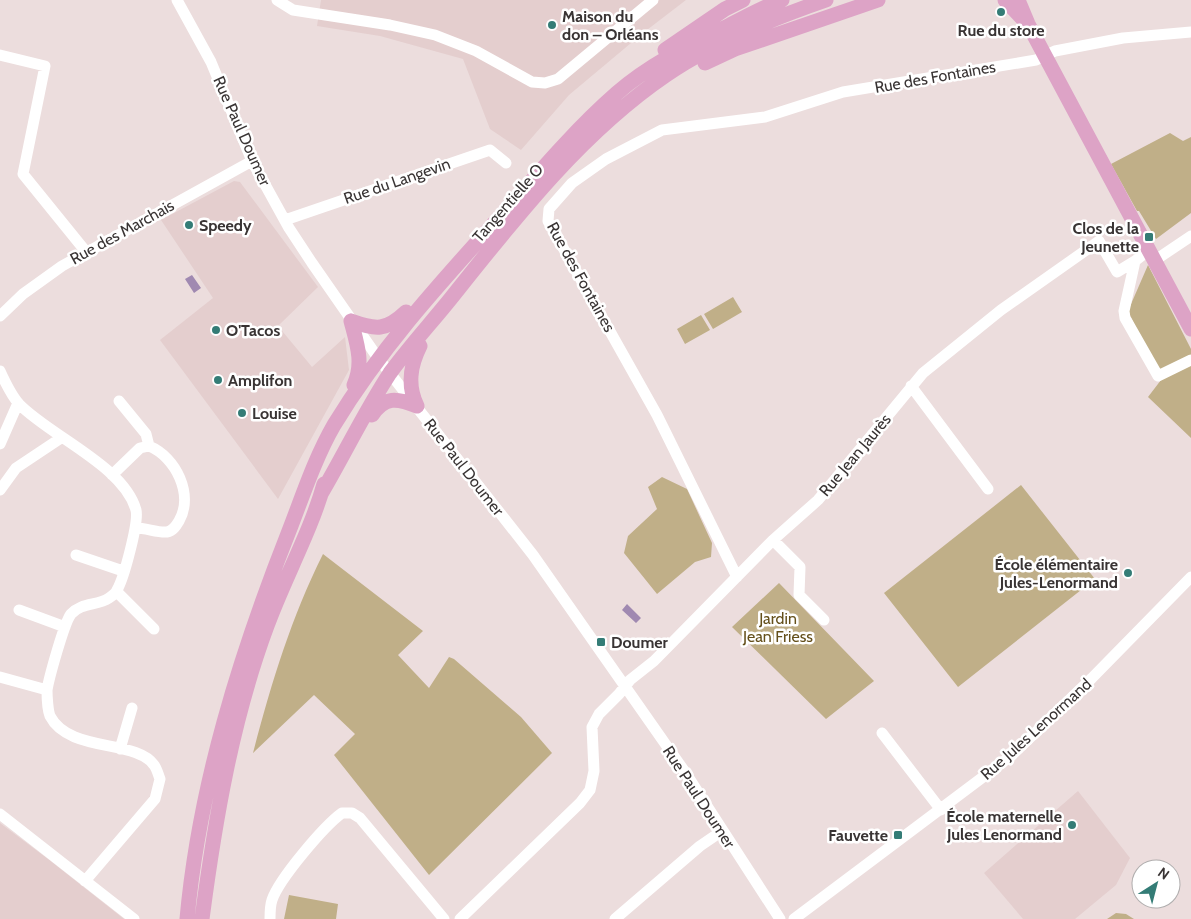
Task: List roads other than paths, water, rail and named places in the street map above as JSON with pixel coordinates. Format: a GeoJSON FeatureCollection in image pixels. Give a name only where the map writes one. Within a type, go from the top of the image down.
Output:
{"type":"FeatureCollection","features":[{"type":"Feature","properties":{"kind":"main road"},"geometry":{"type":"LineString","coordinates":[[620,90],[681,38],[725,9],[744,0]]}},
{"type":"Feature","properties":{"kind":"main road","name":"Tangentielle O"},"geometry":{"type":"LineString","coordinates":[[321,494],[390,373],[486,254],[564,165],[622,108],[687,62],[744,32],[826,0]]}},
{"type":"Feature","properties":{"kind":"main road"},"geometry":{"type":"LineString","coordinates":[[643,92],[735,49],[878,0]]}},
{"type":"Feature","properties":{"kind":"main road"},"geometry":{"type":"LineString","coordinates":[[1005,0],[1028,24]]}},
{"type":"Feature","properties":{"kind":"main road"},"geometry":{"type":"LineString","coordinates":[[1018,0],[1028,24],[1191,329]]}},
{"type":"Feature","properties":{"kind":"main road","name":"Tangentielle O"},"geometry":{"type":"LineString","coordinates":[[333,427],[378,358],[444,279],[560,149],[620,90],[672,54],[777,2]]}},
{"type":"Feature","properties":{"kind":"main road"},"geometry":{"type":"LineString","coordinates":[[351,321],[369,328],[391,325],[477,243]]}},
{"type":"Feature","properties":{"kind":"main road"},"geometry":{"type":"LineString","coordinates":[[390,373],[390,357],[435,296],[444,279]]}},
{"type":"Feature","properties":{"kind":"main road"},"geometry":{"type":"LineString","coordinates":[[187,919],[196,847],[233,688],[273,571],[320,453],[359,374],[359,354],[351,321]]}},
{"type":"Feature","properties":{"kind":"main road"},"geometry":{"type":"LineString","coordinates":[[417,406],[412,395],[412,361],[432,323]]}},
{"type":"Feature","properties":{"kind":"main road"},"geometry":{"type":"LineString","coordinates":[[202,919],[216,822],[230,752],[267,627],[321,494],[329,467],[381,374],[378,358]]}},
{"type":"Feature","properties":{"kind":"main road"},"geometry":{"type":"LineString","coordinates":[[321,494],[379,404],[394,400],[417,406]]}},
{"type":"Feature","properties":{"kind":"street","name":"Rue Paul Doumer"},"geometry":{"type":"LineString","coordinates":[[177,0],[211,62],[252,161],[285,220],[351,321],[533,555],[684,772],[780,919]]}},
{"type":"Feature","properties":{"kind":"street"},"geometry":{"type":"LineString","coordinates":[[276,0],[293,10],[390,25],[435,35],[476,51],[532,82],[545,83],[558,79],[653,0]]}},
{"type":"Feature","properties":{"kind":"street","name":"Rue des Fontaines"},"geometry":{"type":"LineString","coordinates":[[736,576],[657,415],[548,221],[549,209],[572,183],[590,170],[624,149],[662,130],[765,116],[842,92],[1036,60],[1055,51],[1123,38],[1191,32]]}},
{"type":"Feature","properties":{"kind":"street"},"geometry":{"type":"LineString","coordinates":[[0,55],[45,66],[23,174],[87,253]]}},
{"type":"Feature","properties":{"kind":"street","name":"Rue du Langevin"},"geometry":{"type":"LineString","coordinates":[[285,220],[490,150],[506,163]]}},
{"type":"Feature","properties":{"kind":"street","name":"Rue des Marchais"},"geometry":{"type":"LineString","coordinates":[[0,316],[23,294],[62,266],[252,161]]}},
{"type":"Feature","properties":{"kind":"street"},"geometry":{"type":"LineString","coordinates":[[1191,236],[1152,256],[1135,261],[1124,311],[1158,376],[1191,360]]}},
{"type":"Feature","properties":{"kind":"street","name":"Rue Jean Jaurès"},"geometry":{"type":"LineString","coordinates":[[460,919],[590,790],[594,771],[592,727],[599,714],[624,687],[715,600],[736,576],[818,500],[923,373],[1001,310],[1099,241],[1117,272],[1135,261]]}},
{"type":"Feature","properties":{"kind":"street"},"geometry":{"type":"LineString","coordinates":[[0,371],[18,403],[60,438],[98,462],[129,495],[136,510],[136,528],[117,592],[107,600],[82,606],[71,614],[65,627],[47,690],[50,716],[62,730],[75,738],[135,753],[153,763],[160,779],[155,799],[85,881]]}},
{"type":"Feature","properties":{"kind":"street"},"geometry":{"type":"LineString","coordinates":[[911,386],[988,489]]}},
{"type":"Feature","properties":{"kind":"street"},"geometry":{"type":"LineString","coordinates":[[119,401],[146,434],[149,446]]}},
{"type":"Feature","properties":{"kind":"street"},"geometry":{"type":"LineString","coordinates":[[0,444],[18,403]]}},
{"type":"Feature","properties":{"kind":"street"},"geometry":{"type":"LineString","coordinates":[[0,490],[16,468],[60,438]]}},
{"type":"Feature","properties":{"kind":"street"},"geometry":{"type":"LineString","coordinates":[[112,475],[140,448],[149,446],[158,450],[180,477],[186,497],[184,511],[174,529],[168,532],[136,528]]}},
{"type":"Feature","properties":{"kind":"street"},"geometry":{"type":"LineString","coordinates":[[773,540],[800,567],[799,595],[824,620]]}},
{"type":"Feature","properties":{"kind":"street"},"geometry":{"type":"LineString","coordinates":[[76,555],[123,571]]}},
{"type":"Feature","properties":{"kind":"street","name":"Rue Jules Lenormand"},"geometry":{"type":"LineString","coordinates":[[794,919],[1011,756],[1092,678],[1191,577]]}},
{"type":"Feature","properties":{"kind":"street"},"geometry":{"type":"LineString","coordinates":[[117,592],[154,629]]}},
{"type":"Feature","properties":{"kind":"street"},"geometry":{"type":"LineString","coordinates":[[19,610],[65,627]]}},
{"type":"Feature","properties":{"kind":"street"},"geometry":{"type":"LineString","coordinates":[[0,677],[47,690]]}},
{"type":"Feature","properties":{"kind":"street"},"geometry":{"type":"LineString","coordinates":[[120,749],[132,708]]}},
{"type":"Feature","properties":{"kind":"street"},"geometry":{"type":"LineString","coordinates":[[882,733],[941,810]]}},
{"type":"Feature","properties":{"kind":"street"},"geometry":{"type":"LineString","coordinates":[[270,919],[272,900],[280,885],[331,821],[342,813],[352,813],[360,818],[444,919]]}},
{"type":"Feature","properties":{"kind":"street"},"geometry":{"type":"LineString","coordinates":[[0,814],[134,919]]}},
{"type":"Feature","properties":{"kind":"street"},"geometry":{"type":"LineString","coordinates":[[615,919],[700,846],[722,831]]}},
{"type":"Feature","properties":{"kind":"place","name":"Rue du store"},"geometry":{"type":"Point","coordinates":[1001,12]}},
{"type":"Feature","properties":{"kind":"place","name":"Maison du don – Orléans"},"geometry":{"type":"Point","coordinates":[552,25]}},
{"type":"Feature","properties":{"kind":"place","name":"Speedy"},"geometry":{"type":"Point","coordinates":[189,225]}},
{"type":"Feature","properties":{"kind":"place","name":"Clos de la Jeunette"},"geometry":{"type":"Point","coordinates":[1149,237]}},
{"type":"Feature","properties":{"kind":"place","name":"O'Tacos"},"geometry":{"type":"Point","coordinates":[216,330]}},
{"type":"Feature","properties":{"kind":"place","name":"Amplifon"},"geometry":{"type":"Point","coordinates":[218,380]}},
{"type":"Feature","properties":{"kind":"place","name":"Louise"},"geometry":{"type":"Point","coordinates":[242,413]}},
{"type":"Feature","properties":{"kind":"place","name":"École élémentaire Jules-Lenormand"},"geometry":{"type":"Point","coordinates":[1128,573]}},
{"type":"Feature","properties":{"kind":"place","name":"Doumer"},"geometry":{"type":"Point","coordinates":[601,642]}},
{"type":"Feature","properties":{"kind":"place","name":"École maternelle Jules Lenormand"},"geometry":{"type":"Point","coordinates":[1072,825]}},
{"type":"Feature","properties":{"kind":"place","name":"Fauvette"},"geometry":{"type":"Point","coordinates":[898,835]}},
{"type":"Feature","properties":{"kind":"park label","name":"Jardin Jean Friess"},"geometry":{"type":"Point","coordinates":[778,627]}}]}
